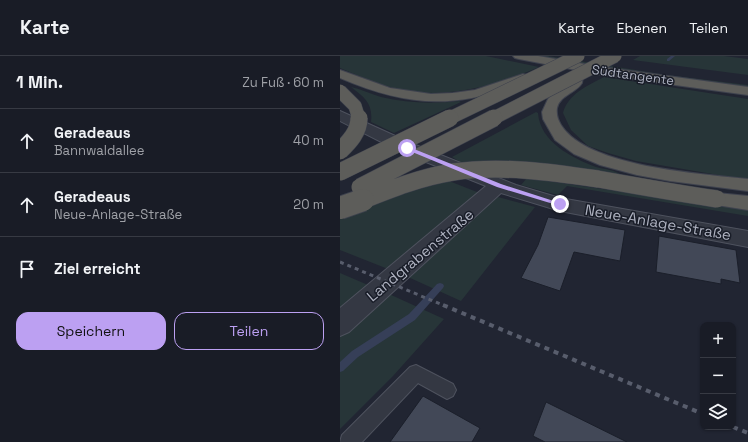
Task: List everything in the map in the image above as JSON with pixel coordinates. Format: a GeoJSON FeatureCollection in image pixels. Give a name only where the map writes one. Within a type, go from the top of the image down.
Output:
{"type":"FeatureCollection","features":[{"type":"Feature","properties":{"kind":"highway","name":"Südtangente"},"geometry":{"type":"LineString","coordinates":[[519,56],[602,71],[748,91]]}},
{"type":"Feature","properties":{"kind":"highway","name":"Südtangente"},"geometry":{"type":"LineString","coordinates":[[571,56],[748,81]]}},
{"type":"Feature","properties":{"kind":"highway"},"geometry":{"type":"LineString","coordinates":[[340,172],[578,56]]}},
{"type":"Feature","properties":{"kind":"highway"},"geometry":{"type":"LineString","coordinates":[[340,198],[614,56]]}},
{"type":"Feature","properties":{"kind":"highway"},"geometry":{"type":"LineString","coordinates":[[340,74],[364,85],[395,94],[433,98],[457,97],[492,90],[532,74],[549,70]]}},
{"type":"Feature","properties":{"kind":"highway"},"geometry":{"type":"LineString","coordinates":[[577,76],[576,83],[557,96],[552,103],[549,113],[551,124],[560,136],[575,147],[614,164],[662,174],[718,190],[748,203]]}},
{"type":"Feature","properties":{"kind":"highway"},"geometry":{"type":"LineString","coordinates":[[728,88],[748,95]]}},
{"type":"Feature","properties":{"kind":"highway"},"geometry":{"type":"LineString","coordinates":[[340,91],[351,99],[356,106],[359,120],[356,132],[340,151]]}},
{"type":"Feature","properties":{"kind":"highway"},"geometry":{"type":"LineString","coordinates":[[340,208],[406,183],[432,176],[487,170],[513,169],[718,190],[748,185]]}},
{"type":"Feature","properties":{"kind":"street","name":"Neue-Anlage-Straße"},"geometry":{"type":"LineString","coordinates":[[340,115],[407,148],[499,185],[560,204],[748,239]]}},
{"type":"Feature","properties":{"kind":"street","name":"Landgrabenstraße"},"geometry":{"type":"LineString","coordinates":[[340,324],[499,185]]}},
{"type":"Feature","properties":{"kind":"lane"},"geometry":{"type":"LineString","coordinates":[[349,442],[416,373],[447,390]]}},
{"type":"Feature","properties":{"kind":"shaded area"},"geometry":{"type":"Polygon","coordinates":[[[340,56],[486,56],[539,67],[488,85],[452,92],[434,93],[398,89],[361,77],[340,68],[340,56]]]}},
{"type":"Feature","properties":{"kind":"shaded area"},"geometry":{"type":"Polygon","coordinates":[[[537,56],[548,56],[667,75],[748,85],[748,87],[620,70],[537,56]]]}},
{"type":"Feature","properties":{"kind":"shaded area"},"geometry":{"type":"Polygon","coordinates":[[[640,56],[724,56],[748,59],[748,75],[633,60],[640,56]]]}},
{"type":"Feature","properties":{"kind":"shaded area"},"geometry":{"type":"Polygon","coordinates":[[[604,77],[748,99],[748,180],[636,161],[588,146],[571,130],[563,113],[569,101],[579,91],[604,77]]]}},
{"type":"Feature","properties":{"kind":"shaded area"},"geometry":{"type":"Polygon","coordinates":[[[351,87],[381,97],[400,101],[429,103],[461,102],[394,133],[371,122],[371,110],[369,105],[360,94],[351,87]]]}},
{"type":"Feature","properties":{"kind":"shaded area"},"geometry":{"type":"Polygon","coordinates":[[[536,112],[538,113],[540,123],[545,132],[559,148],[577,159],[621,175],[462,163],[452,157],[536,112]]]}},
{"type":"Feature","properties":{"kind":"shaded area"},"geometry":{"type":"Polygon","coordinates":[[[527,178],[748,210],[748,216],[567,186],[558,195],[521,185],[527,178]]]}},
{"type":"Feature","properties":{"kind":"shaded area"},"geometry":{"type":"Polygon","coordinates":[[[449,181],[477,192],[477,195],[388,269],[340,250],[340,219],[398,194],[449,181]]]}},
{"type":"Feature","properties":{"kind":"shaded area"},"geometry":{"type":"Polygon","coordinates":[[[498,197],[535,207],[461,301],[408,277],[498,197]]]}},
{"type":"Feature","properties":{"kind":"shaded area"},"geometry":{"type":"Polygon","coordinates":[[[340,273],[368,285],[340,310],[340,273]]]}},
{"type":"Feature","properties":{"kind":"shaded area"},"geometry":{"type":"Polygon","coordinates":[[[389,294],[444,319],[393,376],[340,429],[340,337],[389,294]]]}},
{"type":"Feature","properties":{"kind":"building"},"geometry":{"type":"Polygon","coordinates":[[[548,217],[625,230],[620,261],[574,252],[560,291],[521,278],[538,245],[548,217]]]}},
{"type":"Feature","properties":{"kind":"building"},"geometry":{"type":"Polygon","coordinates":[[[659,236],[736,250],[740,283],[721,279],[721,284],[656,272],[659,236]]]}},
{"type":"Feature","properties":{"kind":"building"},"geometry":{"type":"Polygon","coordinates":[[[423,396],[480,428],[472,442],[390,442],[423,396]]]}},
{"type":"Feature","properties":{"kind":"building"},"geometry":{"type":"Polygon","coordinates":[[[546,402],[627,442],[545,442],[533,436],[546,402]]]}},
{"type":"Feature","properties":{"kind":"waterway"},"geometry":{"type":"LineString","coordinates":[[668,60],[673,56]]}},
{"type":"Feature","properties":{"kind":"waterway"},"geometry":{"type":"LineString","coordinates":[[340,368],[355,354],[412,317],[440,286]]}},
{"type":"Feature","properties":{"kind":"railway"},"geometry":{"type":"LineString","coordinates":[[340,262],[445,306]]}},
{"type":"Feature","properties":{"kind":"railway"},"geometry":{"type":"LineString","coordinates":[[443,305],[700,413]]}},
{"type":"Feature","properties":{"kind":"railway"},"geometry":{"type":"LineString","coordinates":[[736,428],[748,433]]}},
{"type":"Feature","properties":{"kind":"route"},"geometry":{"type":"LineString","coordinates":[[407,148],[484,180],[560,204]]}}]}
